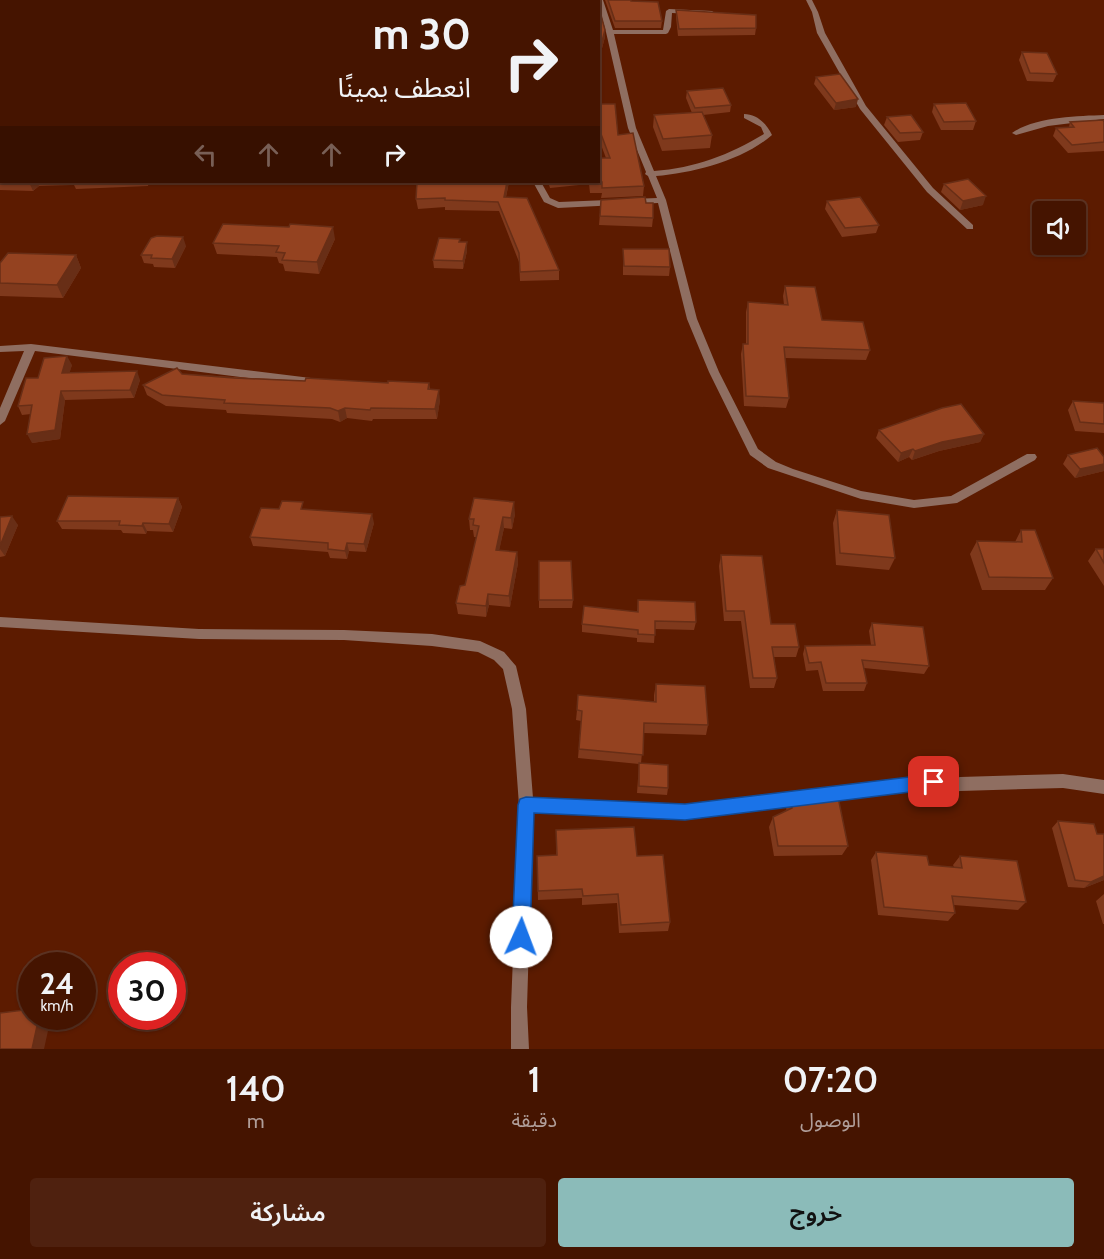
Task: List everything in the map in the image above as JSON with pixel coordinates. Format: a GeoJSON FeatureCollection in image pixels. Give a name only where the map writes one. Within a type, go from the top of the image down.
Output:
{"type":"FeatureCollection","features":[{"type":"Feature","properties":{"kind":"street"},"geometry":{"type":"LineString","coordinates":[[600,0],[610,32],[632,128],[649,174],[662,200],[692,319],[714,372],[754,452],[772,465],[861,495],[914,504],[953,500],[1031,457]]}},
{"type":"Feature","properties":{"kind":"street"},"geometry":{"type":"LineString","coordinates":[[809,0],[815,12],[820,33],[863,107],[930,190],[970,227]]}},
{"type":"Feature","properties":{"kind":"street"},"geometry":{"type":"LineString","coordinates":[[610,32],[666,32],[669,27],[669,11],[711,13]]}},
{"type":"Feature","properties":{"kind":"street"},"geometry":{"type":"LineString","coordinates":[[649,174],[677,172],[720,162],[768,135],[764,126],[747,116]]}},
{"type":"Feature","properties":{"kind":"street"},"geometry":{"type":"LineString","coordinates":[[1016,133],[1035,125],[1058,120],[1104,117]]}},
{"type":"Feature","properties":{"kind":"street"},"geometry":{"type":"LineString","coordinates":[[538,183],[547,200],[558,205],[662,200]]}},
{"type":"Feature","properties":{"kind":"street"},"geometry":{"type":"LineString","coordinates":[[0,421],[31,347]]}},
{"type":"Feature","properties":{"kind":"street"},"geometry":{"type":"LineString","coordinates":[[0,349],[31,347],[328,383]]}},
{"type":"Feature","properties":{"kind":"street"},"geometry":{"type":"LineString","coordinates":[[0,622],[199,634],[344,635],[432,640],[480,647],[499,656],[509,666],[519,709],[526,805],[519,1007],[520,1049]]}},
{"type":"Feature","properties":{"kind":"street"},"geometry":{"type":"LineString","coordinates":[[526,805],[685,812],[934,782],[948,787],[960,784],[1063,781],[1104,787]]}},
{"type":"Feature","properties":{"kind":"building"},"geometry":{"type":"Polygon","coordinates":[[[608,0],[658,2],[662,21],[615,21],[608,0]]]}},
{"type":"Feature","properties":{"kind":"building"},"geometry":{"type":"Polygon","coordinates":[[[676,10],[756,15],[756,28],[679,29],[676,10]]]}},
{"type":"Feature","properties":{"kind":"building"},"geometry":{"type":"Polygon","coordinates":[[[600,11],[605,30],[600,45],[600,11]]]}},
{"type":"Feature","properties":{"kind":"building"},"geometry":{"type":"Polygon","coordinates":[[[1022,52],[1047,53],[1057,74],[1030,73],[1022,52]]]}},
{"type":"Feature","properties":{"kind":"building"},"geometry":{"type":"Polygon","coordinates":[[[840,74],[858,99],[836,103],[816,77],[840,74]]]}},
{"type":"Feature","properties":{"kind":"building"},"geometry":{"type":"Polygon","coordinates":[[[723,88],[731,105],[695,108],[687,91],[723,88]]]}},
{"type":"Feature","properties":{"kind":"building"},"geometry":{"type":"Polygon","coordinates":[[[966,103],[976,121],[944,122],[934,104],[966,103]]]}},
{"type":"Feature","properties":{"kind":"building"},"geometry":{"type":"Polygon","coordinates":[[[600,104],[615,104],[618,135],[633,133],[644,186],[602,188],[600,158],[610,158],[600,131],[600,104]]]}},
{"type":"Feature","properties":{"kind":"building"},"geometry":{"type":"Polygon","coordinates":[[[702,112],[712,135],[663,139],[654,115],[702,112]]]}},
{"type":"Feature","properties":{"kind":"building"},"geometry":{"type":"Polygon","coordinates":[[[911,115],[923,132],[900,133],[887,117],[911,115]]]}},
{"type":"Feature","properties":{"kind":"building"},"geometry":{"type":"Polygon","coordinates":[[[1103,120],[1104,142],[1072,145],[1056,128],[1074,127],[1070,122],[1103,120]]]}},
{"type":"Feature","properties":{"kind":"building"},"geometry":{"type":"Polygon","coordinates":[[[968,179],[986,196],[963,201],[944,184],[968,179]]]}},
{"type":"Feature","properties":{"kind":"building"},"geometry":{"type":"Polygon","coordinates":[[[417,183],[507,183],[504,197],[527,198],[559,270],[520,272],[519,253],[498,202],[445,200],[445,198],[416,199],[417,183]]]}},
{"type":"Feature","properties":{"kind":"building"},"geometry":{"type":"Polygon","coordinates":[[[645,197],[646,203],[653,203],[653,218],[600,216],[601,200],[645,197]]]}},
{"type":"Feature","properties":{"kind":"building"},"geometry":{"type":"Polygon","coordinates":[[[860,197],[879,225],[845,228],[827,201],[860,197]]]}},
{"type":"Feature","properties":{"kind":"building"},"geometry":{"type":"Polygon","coordinates":[[[223,224],[289,227],[290,224],[333,227],[317,262],[282,260],[285,253],[276,252],[279,246],[213,243],[223,224]]]}},
{"type":"Feature","properties":{"kind":"building"},"geometry":{"type":"Polygon","coordinates":[[[157,236],[183,237],[172,259],[141,255],[151,238],[157,236]]]}},
{"type":"Feature","properties":{"kind":"building"},"geometry":{"type":"Polygon","coordinates":[[[439,238],[460,239],[459,242],[467,242],[463,261],[433,260],[439,238]]]}},
{"type":"Feature","properties":{"kind":"building"},"geometry":{"type":"Polygon","coordinates":[[[623,249],[669,249],[670,267],[624,266],[623,249]]]}},
{"type":"Feature","properties":{"kind":"building"},"geometry":{"type":"Polygon","coordinates":[[[8,253],[76,255],[57,285],[0,283],[0,263],[8,253]]]}},
{"type":"Feature","properties":{"kind":"building"},"geometry":{"type":"Polygon","coordinates":[[[785,286],[815,287],[822,320],[863,322],[870,350],[784,347],[789,398],[746,396],[743,344],[748,344],[748,302],[788,305],[785,286]]]}},
{"type":"Feature","properties":{"kind":"building"},"geometry":{"type":"Polygon","coordinates":[[[67,356],[62,373],[137,371],[130,390],[61,391],[55,430],[27,434],[32,405],[18,406],[26,378],[38,378],[44,358],[67,356]]]}},
{"type":"Feature","properties":{"kind":"building"},"geometry":{"type":"Polygon","coordinates":[[[177,368],[182,374],[234,378],[305,381],[306,378],[429,383],[428,389],[439,390],[435,409],[345,408],[338,411],[330,408],[224,403],[225,400],[162,395],[143,385],[177,368]]]}},
{"type":"Feature","properties":{"kind":"building"},"geometry":{"type":"Polygon","coordinates":[[[1073,401],[1104,403],[1104,424],[1080,422],[1073,401]]]}},
{"type":"Feature","properties":{"kind":"building"},"geometry":{"type":"Polygon","coordinates":[[[961,404],[984,434],[901,453],[879,430],[942,408],[961,404]]]}},
{"type":"Feature","properties":{"kind":"building"},"geometry":{"type":"Polygon","coordinates":[[[1097,448],[1104,457],[1104,464],[1080,469],[1068,455],[1097,448]]]}},
{"type":"Feature","properties":{"kind":"building"},"geometry":{"type":"Polygon","coordinates":[[[68,496],[178,498],[169,524],[143,523],[142,526],[119,525],[120,521],[57,521],[68,496]]]}},
{"type":"Feature","properties":{"kind":"building"},"geometry":{"type":"Polygon","coordinates":[[[474,498],[514,502],[511,518],[503,517],[496,550],[517,552],[509,596],[488,594],[486,606],[456,603],[460,586],[465,585],[479,526],[473,525],[474,519],[469,519],[474,498]]]}},
{"type":"Feature","properties":{"kind":"building"},"geometry":{"type":"Polygon","coordinates":[[[282,501],[303,502],[301,509],[372,514],[364,544],[347,543],[345,551],[328,549],[328,543],[250,537],[261,508],[279,509],[282,501]]]}},
{"type":"Feature","properties":{"kind":"building"},"geometry":{"type":"Polygon","coordinates":[[[837,510],[889,515],[895,558],[840,553],[837,510]]]}},
{"type":"Feature","properties":{"kind":"building"},"geometry":{"type":"Polygon","coordinates":[[[12,516],[0,546],[0,517],[12,516]]]}},
{"type":"Feature","properties":{"kind":"building"},"geometry":{"type":"Polygon","coordinates":[[[1021,530],[1035,530],[1053,578],[989,577],[977,541],[1022,542],[1021,530]]]}},
{"type":"Feature","properties":{"kind":"building"},"geometry":{"type":"Polygon","coordinates":[[[1096,549],[1104,549],[1104,563],[1096,549]]]}},
{"type":"Feature","properties":{"kind":"building"},"geometry":{"type":"Polygon","coordinates":[[[721,555],[762,556],[771,624],[795,624],[799,647],[772,647],[777,678],[753,678],[744,611],[726,611],[721,555]]]}},
{"type":"Feature","properties":{"kind":"building"},"geometry":{"type":"Polygon","coordinates":[[[539,561],[571,561],[573,600],[539,600],[539,561]]]}},
{"type":"Feature","properties":{"kind":"building"},"geometry":{"type":"Polygon","coordinates":[[[638,600],[695,602],[696,622],[655,621],[655,635],[638,634],[638,630],[582,624],[584,606],[638,612],[638,600]]]}},
{"type":"Feature","properties":{"kind":"building"},"geometry":{"type":"Polygon","coordinates":[[[872,623],[923,627],[929,666],[862,660],[867,683],[826,683],[821,662],[809,663],[805,646],[875,645],[872,623]]]}},
{"type":"Feature","properties":{"kind":"building"},"geometry":{"type":"Polygon","coordinates":[[[656,684],[705,686],[708,725],[644,723],[643,755],[579,749],[582,711],[577,710],[578,695],[656,702],[656,684]]]}},
{"type":"Feature","properties":{"kind":"building"},"geometry":{"type":"Polygon","coordinates":[[[639,763],[668,765],[668,788],[639,786],[639,763]]]}},
{"type":"Feature","properties":{"kind":"building"},"geometry":{"type":"Polygon","coordinates":[[[837,792],[848,846],[778,846],[773,817],[792,808],[791,798],[837,792]]]}},
{"type":"Feature","properties":{"kind":"building"},"geometry":{"type":"Polygon","coordinates":[[[1058,821],[1094,824],[1097,834],[1104,834],[1104,876],[1091,882],[1075,880],[1058,821]]]}},
{"type":"Feature","properties":{"kind":"building"},"geometry":{"type":"Polygon","coordinates":[[[634,827],[637,856],[663,855],[670,922],[621,925],[618,894],[583,896],[582,889],[538,891],[537,856],[557,855],[556,830],[634,827]]]}},
{"type":"Feature","properties":{"kind":"building"},"geometry":{"type":"Polygon","coordinates":[[[876,852],[927,856],[929,865],[962,868],[960,856],[1017,861],[1026,902],[952,896],[955,913],[884,907],[876,852]]]}},
{"type":"Feature","properties":{"kind":"building"},"geometry":{"type":"Polygon","coordinates":[[[18,1011],[18,1030],[36,1030],[32,1049],[0,1049],[0,1013],[18,1011]]]}},
{"type":"Feature","properties":{"kind":"route"},"geometry":{"type":"LineString","coordinates":[[521,937],[526,805],[685,812],[934,782]]}}]}
